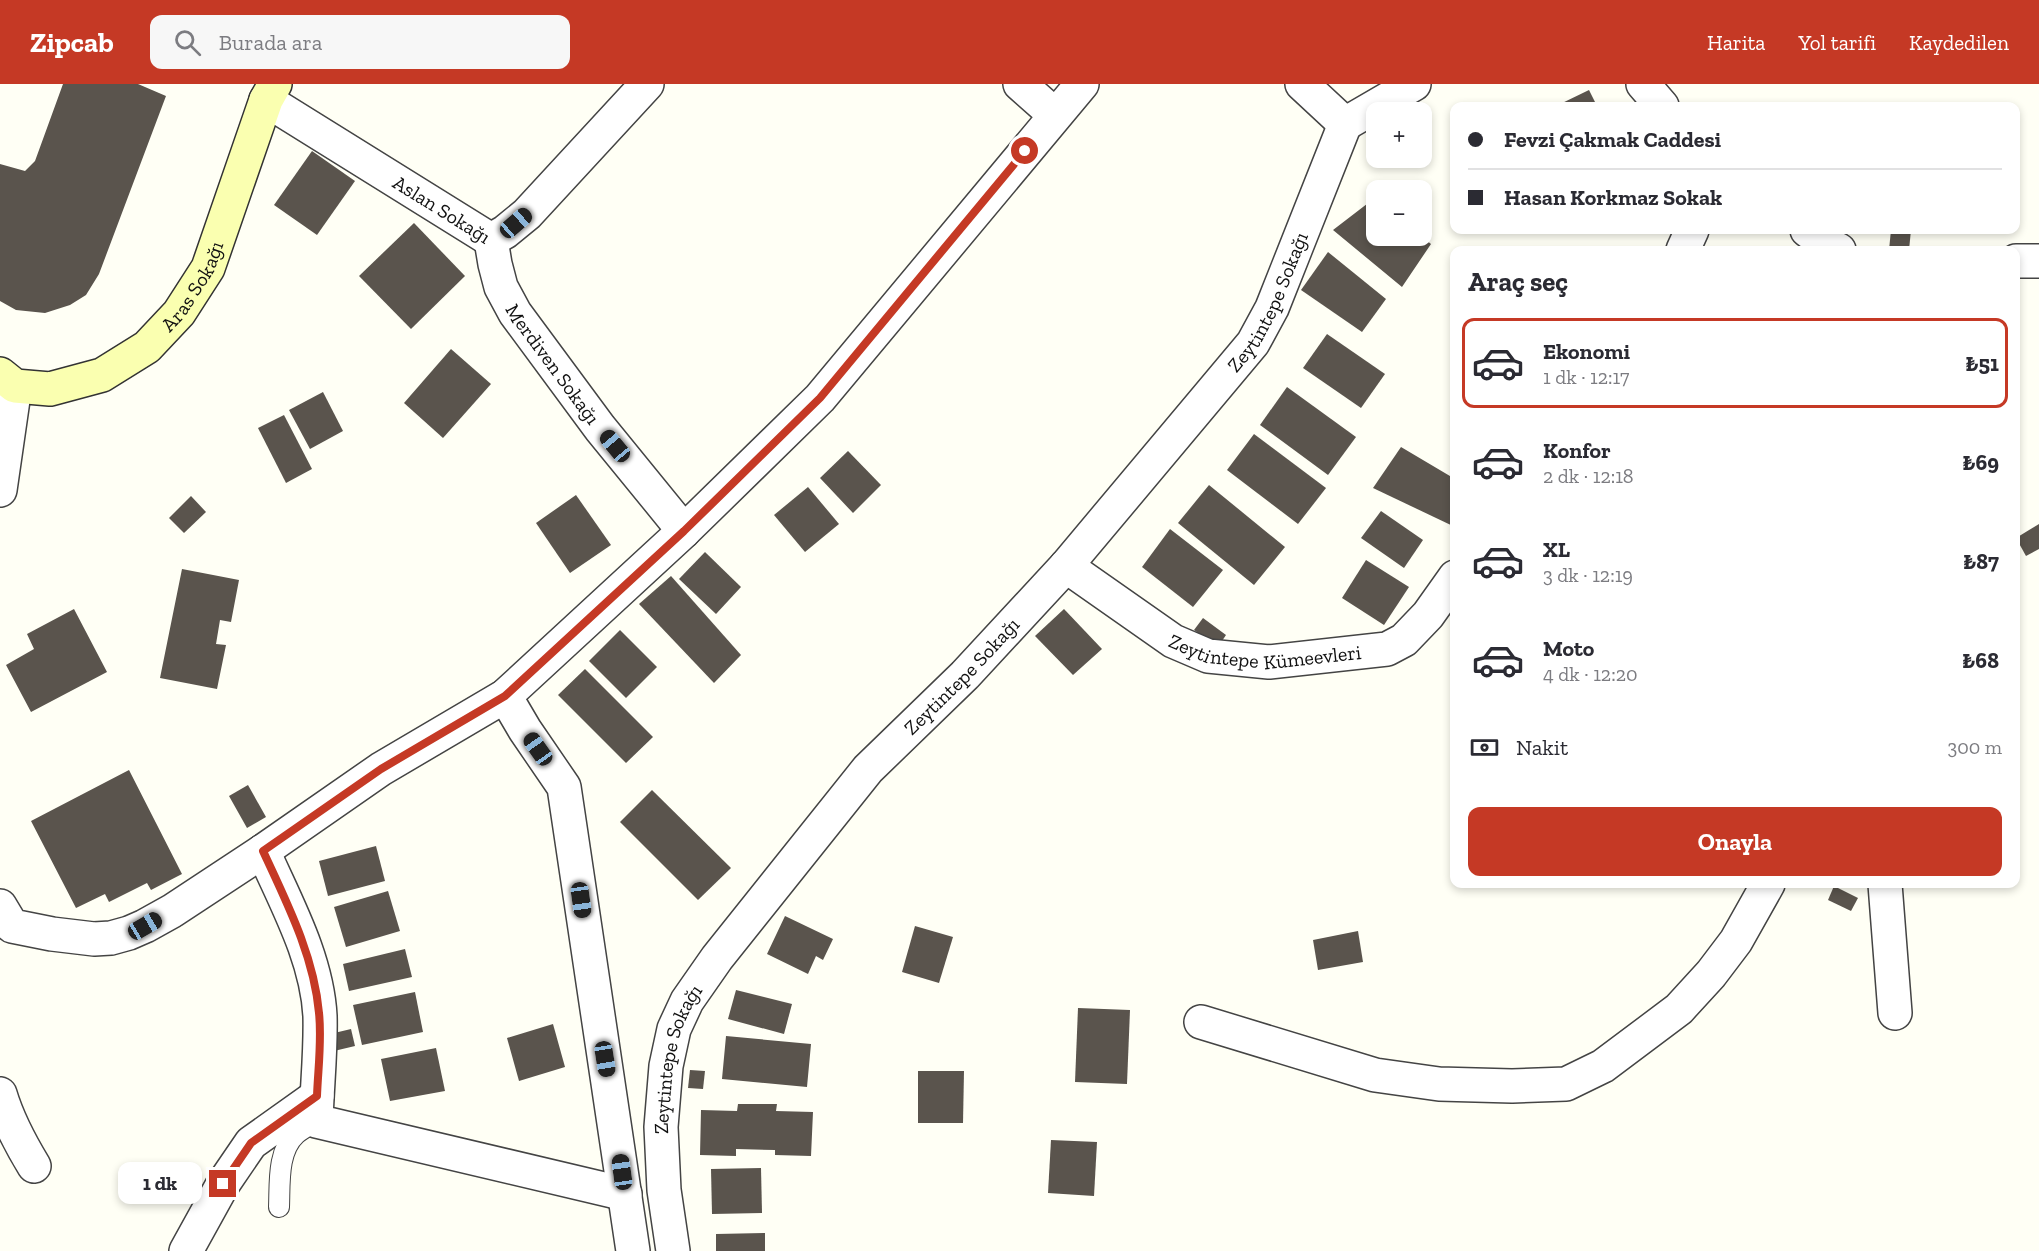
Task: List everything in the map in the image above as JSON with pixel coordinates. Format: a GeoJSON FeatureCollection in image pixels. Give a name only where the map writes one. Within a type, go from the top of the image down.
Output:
{"type":"FeatureCollection","features":[{"type":"Feature","properties":{"kind":"main road","name":"Aras Sokağı"},"geometry":{"type":"LineString","coordinates":[[8,380],[50,389],[102,375],[147,347],[179,313],[208,268],[271,92]]}},
{"type":"Feature","properties":{"kind":"street","name":"Aslan Sokağı"},"geometry":{"type":"LineString","coordinates":[[271,92],[491,240],[527,214],[647,84]]}},
{"type":"Feature","properties":{"kind":"street"},"geometry":{"type":"LineString","coordinates":[[1020,84],[1055,115]]}},
{"type":"Feature","properties":{"kind":"street"},"geometry":{"type":"LineString","coordinates":[[4,924],[52,934],[94,939],[129,933],[172,911],[381,769],[505,696],[684,531],[820,398],[1082,84]]}},
{"type":"Feature","properties":{"kind":"street"},"geometry":{"type":"LineString","coordinates":[[1302,84],[1345,124],[1414,84]]}},
{"type":"Feature","properties":{"kind":"street"},"geometry":{"type":"LineString","coordinates":[[1643,84],[1659,102]]}},
{"type":"Feature","properties":{"kind":"street","name":"Zeytintepe Sokağı"},"geometry":{"type":"LineString","coordinates":[[673,1251],[664,1190],[661,1127],[666,1066],[674,1029],[687,1001],[717,958],[868,769],[966,675],[1066,566],[1253,343],[1272,308],[1345,124]]}},
{"type":"Feature","properties":{"kind":"street"},"geometry":{"type":"LineString","coordinates":[[1813,234],[1833,246]]}},
{"type":"Feature","properties":{"kind":"street","name":"Merdiven Sokağı"},"geometry":{"type":"LineString","coordinates":[[491,240],[501,286],[515,313],[600,428],[684,531]]}},
{"type":"Feature","properties":{"kind":"street"},"geometry":{"type":"LineString","coordinates":[[2020,261],[2039,261]]}},
{"type":"Feature","properties":{"kind":"street"},"geometry":{"type":"LineString","coordinates":[[0,490],[8,380]]}},
{"type":"Feature","properties":{"kind":"street","name":"Zeytintepe Kümeevleri"},"geometry":{"type":"LineString","coordinates":[[1066,566],[1173,641],[1208,656],[1269,662],[1387,649],[1404,640],[1428,615],[1450,584]]}},
{"type":"Feature","properties":{"kind":"street"},"geometry":{"type":"LineString","coordinates":[[505,696],[564,787],[633,1251]]}},
{"type":"Feature","properties":{"kind":"street"},"geometry":{"type":"LineString","coordinates":[[263,851],[295,922],[313,973],[320,1015],[317,1109]]}},
{"type":"Feature","properties":{"kind":"street"},"geometry":{"type":"LineString","coordinates":[[1201,1022],[1375,1075],[1439,1084],[1512,1086],[1566,1083],[1603,1066],[1679,1009],[1711,974],[1736,941],[1766,888]]}},
{"type":"Feature","properties":{"kind":"street"},"geometry":{"type":"LineString","coordinates":[[1885,888],[1895,1013]]}},
{"type":"Feature","properties":{"kind":"street"},"geometry":{"type":"LineString","coordinates":[[0,1094],[10,1123],[34,1166]]}},
{"type":"Feature","properties":{"kind":"street"},"geometry":{"type":"LineString","coordinates":[[186,1251],[223,1184],[251,1143],[317,1109],[625,1194]]}},
{"type":"Feature","properties":{"kind":"lane"},"geometry":{"type":"LineString","coordinates":[[279,1207],[282,1160],[296,1134],[317,1109]]}},
{"type":"Feature","properties":{"kind":"building"},"geometry":{"type":"Polygon","coordinates":[[[63,84],[138,84],[166,96],[99,274],[86,295],[70,305],[45,313],[16,310],[0,301],[0,164],[25,171],[35,161],[63,84]]]}},
{"type":"Feature","properties":{"kind":"building"},"geometry":{"type":"Polygon","coordinates":[[[1589,90],[1595,102],[1564,102],[1589,90]]]}},
{"type":"Feature","properties":{"kind":"building"},"geometry":{"type":"Polygon","coordinates":[[[312,151],[355,181],[317,235],[274,205],[312,151]]]}},
{"type":"Feature","properties":{"kind":"building"},"geometry":{"type":"Polygon","coordinates":[[[1366,205],[1366,246],[1430,246],[1402,287],[1333,230],[1366,205]]]}},
{"type":"Feature","properties":{"kind":"building"},"geometry":{"type":"Polygon","coordinates":[[[414,223],[465,276],[411,329],[359,276],[414,223]]]}},
{"type":"Feature","properties":{"kind":"building"},"geometry":{"type":"Polygon","coordinates":[[[1891,234],[1911,234],[1909,246],[1889,246],[1891,234]]]}},
{"type":"Feature","properties":{"kind":"building"},"geometry":{"type":"Polygon","coordinates":[[[1328,252],[1386,299],[1362,332],[1301,290],[1328,252]]]}},
{"type":"Feature","properties":{"kind":"building"},"geometry":{"type":"Polygon","coordinates":[[[1327,334],[1385,374],[1361,408],[1303,368],[1327,334]]]}},
{"type":"Feature","properties":{"kind":"building"},"geometry":{"type":"Polygon","coordinates":[[[451,349],[491,384],[443,438],[404,403],[451,349]]]}},
{"type":"Feature","properties":{"kind":"building"},"geometry":{"type":"Polygon","coordinates":[[[1287,387],[1356,437],[1328,475],[1260,425],[1287,387]]]}},
{"type":"Feature","properties":{"kind":"building"},"geometry":{"type":"Polygon","coordinates":[[[323,392],[343,431],[310,449],[289,410],[323,392]]]}},
{"type":"Feature","properties":{"kind":"building"},"geometry":{"type":"Polygon","coordinates":[[[284,415],[312,469],[286,483],[258,428],[284,415]]]}},
{"type":"Feature","properties":{"kind":"building"},"geometry":{"type":"Polygon","coordinates":[[[1254,434],[1326,488],[1298,524],[1227,470],[1254,434]]]}},
{"type":"Feature","properties":{"kind":"building"},"geometry":{"type":"Polygon","coordinates":[[[1401,447],[1450,476],[1450,525],[1373,488],[1401,447]]]}},
{"type":"Feature","properties":{"kind":"building"},"geometry":{"type":"Polygon","coordinates":[[[848,451],[881,485],[853,513],[820,478],[848,451]]]}},
{"type":"Feature","properties":{"kind":"building"},"geometry":{"type":"Polygon","coordinates":[[[1209,485],[1285,547],[1254,585],[1178,523],[1209,485]]]}},
{"type":"Feature","properties":{"kind":"building"},"geometry":{"type":"Polygon","coordinates":[[[808,487],[839,524],[805,552],[774,515],[808,487]]]}},
{"type":"Feature","properties":{"kind":"building"},"geometry":{"type":"Polygon","coordinates":[[[576,495],[611,545],[570,573],[536,523],[576,495]]]}},
{"type":"Feature","properties":{"kind":"building"},"geometry":{"type":"Polygon","coordinates":[[[191,496],[206,512],[184,533],[169,518],[191,496]]]}},
{"type":"Feature","properties":{"kind":"building"},"geometry":{"type":"Polygon","coordinates":[[[1381,511],[1423,540],[1404,568],[1361,538],[1381,511]]]}},
{"type":"Feature","properties":{"kind":"building"},"geometry":{"type":"Polygon","coordinates":[[[2039,524],[2039,549],[2026,556],[2020,545],[2020,536],[2039,524]]]}},
{"type":"Feature","properties":{"kind":"building"},"geometry":{"type":"Polygon","coordinates":[[[1170,529],[1223,570],[1193,607],[1142,567],[1170,529]]]}},
{"type":"Feature","properties":{"kind":"building"},"geometry":{"type":"Polygon","coordinates":[[[705,552],[741,587],[716,614],[679,579],[705,552]]]}},
{"type":"Feature","properties":{"kind":"building"},"geometry":{"type":"Polygon","coordinates":[[[1366,560],[1409,587],[1384,625],[1342,598],[1366,560]]]}},
{"type":"Feature","properties":{"kind":"building"},"geometry":{"type":"Polygon","coordinates":[[[182,569],[239,580],[231,622],[220,620],[216,644],[226,645],[217,689],[160,678],[182,569]]]}},
{"type":"Feature","properties":{"kind":"building"},"geometry":{"type":"Polygon","coordinates":[[[671,576],[741,655],[714,683],[639,604],[671,576]]]}},
{"type":"Feature","properties":{"kind":"building"},"geometry":{"type":"Polygon","coordinates":[[[74,609],[107,672],[31,712],[6,665],[34,649],[27,634],[74,609]]]}},
{"type":"Feature","properties":{"kind":"building"},"geometry":{"type":"Polygon","coordinates":[[[1064,609],[1102,649],[1073,675],[1035,636],[1064,609]]]}},
{"type":"Feature","properties":{"kind":"building"},"geometry":{"type":"Polygon","coordinates":[[[1203,618],[1226,635],[1218,647],[1194,630],[1203,618]]]}},
{"type":"Feature","properties":{"kind":"building"},"geometry":{"type":"Polygon","coordinates":[[[620,630],[657,667],[626,698],[589,661],[620,630]]]}},
{"type":"Feature","properties":{"kind":"building"},"geometry":{"type":"Polygon","coordinates":[[[585,669],[653,737],[626,763],[558,695],[585,669]]]}},
{"type":"Feature","properties":{"kind":"building"},"geometry":{"type":"Polygon","coordinates":[[[129,770],[182,874],[151,890],[147,883],[109,902],[105,894],[76,908],[31,821],[129,770]]]}},
{"type":"Feature","properties":{"kind":"building"},"geometry":{"type":"Polygon","coordinates":[[[248,785],[266,817],[247,828],[229,796],[248,785]]]}},
{"type":"Feature","properties":{"kind":"building"},"geometry":{"type":"Polygon","coordinates":[[[652,790],[731,868],[698,900],[620,822],[652,790]]]}},
{"type":"Feature","properties":{"kind":"building"},"geometry":{"type":"Polygon","coordinates":[[[376,846],[385,881],[328,896],[319,861],[376,846]]]}},
{"type":"Feature","properties":{"kind":"building"},"geometry":{"type":"Polygon","coordinates":[[[1833,888],[1838,888],[1858,898],[1851,911],[1828,900],[1833,888]]]}},
{"type":"Feature","properties":{"kind":"building"},"geometry":{"type":"Polygon","coordinates":[[[388,891],[400,931],[346,947],[334,907],[388,891]]]}},
{"type":"Feature","properties":{"kind":"building"},"geometry":{"type":"Polygon","coordinates":[[[785,916],[833,939],[823,960],[816,956],[808,974],[767,954],[785,916]]]}},
{"type":"Feature","properties":{"kind":"building"},"geometry":{"type":"Polygon","coordinates":[[[915,926],[953,937],[939,983],[902,972],[915,926]]]}},
{"type":"Feature","properties":{"kind":"building"},"geometry":{"type":"Polygon","coordinates":[[[1358,931],[1363,962],[1318,970],[1313,940],[1358,931]]]}},
{"type":"Feature","properties":{"kind":"building"},"geometry":{"type":"Polygon","coordinates":[[[405,949],[412,977],[349,991],[343,964],[405,949]]]}},
{"type":"Feature","properties":{"kind":"building"},"geometry":{"type":"Polygon","coordinates":[[[736,990],[792,1004],[784,1034],[728,1019],[736,990]]]}},
{"type":"Feature","properties":{"kind":"building"},"geometry":{"type":"Polygon","coordinates":[[[415,992],[423,1032],[362,1045],[353,1005],[415,992]]]}},
{"type":"Feature","properties":{"kind":"building"},"geometry":{"type":"Polygon","coordinates":[[[1078,1008],[1130,1010],[1127,1084],[1075,1082],[1078,1008]]]}},
{"type":"Feature","properties":{"kind":"building"},"geometry":{"type":"Polygon","coordinates":[[[553,1024],[565,1067],[519,1081],[507,1038],[553,1024]]]}},
{"type":"Feature","properties":{"kind":"building"},"geometry":{"type":"Polygon","coordinates":[[[351,1029],[355,1046],[334,1051],[330,1034],[351,1029]]]}},
{"type":"Feature","properties":{"kind":"building"},"geometry":{"type":"Polygon","coordinates":[[[726,1036],[811,1044],[807,1087],[722,1079],[726,1036]]]}},
{"type":"Feature","properties":{"kind":"building"},"geometry":{"type":"Polygon","coordinates":[[[436,1048],[445,1091],[390,1101],[381,1059],[436,1048]]]}},
{"type":"Feature","properties":{"kind":"building"},"geometry":{"type":"Polygon","coordinates":[[[690,1070],[705,1071],[703,1089],[688,1088],[690,1070]]]}},
{"type":"Feature","properties":{"kind":"building"},"geometry":{"type":"Polygon","coordinates":[[[918,1071],[964,1071],[963,1123],[918,1123],[918,1071]]]}},
{"type":"Feature","properties":{"kind":"building"},"geometry":{"type":"Polygon","coordinates":[[[738,1104],[777,1104],[776,1111],[813,1112],[811,1156],[775,1155],[775,1150],[736,1149],[736,1156],[700,1155],[701,1110],[737,1111],[738,1104]]]}},
{"type":"Feature","properties":{"kind":"building"},"geometry":{"type":"Polygon","coordinates":[[[1051,1140],[1097,1142],[1094,1196],[1048,1193],[1051,1140]]]}},
{"type":"Feature","properties":{"kind":"building"},"geometry":{"type":"Polygon","coordinates":[[[761,1168],[762,1213],[712,1214],[711,1169],[761,1168]]]}},
{"type":"Feature","properties":{"kind":"building"},"geometry":{"type":"Polygon","coordinates":[[[765,1233],[765,1251],[716,1251],[716,1234],[765,1233]]]}},
{"type":"Feature","properties":{"kind":"route"},"geometry":{"type":"LineString","coordinates":[[223,1184],[251,1143],[317,1096],[320,1015],[313,973],[295,922],[263,851],[381,769],[505,696],[684,531],[820,398],[1025,151]]}}]}
